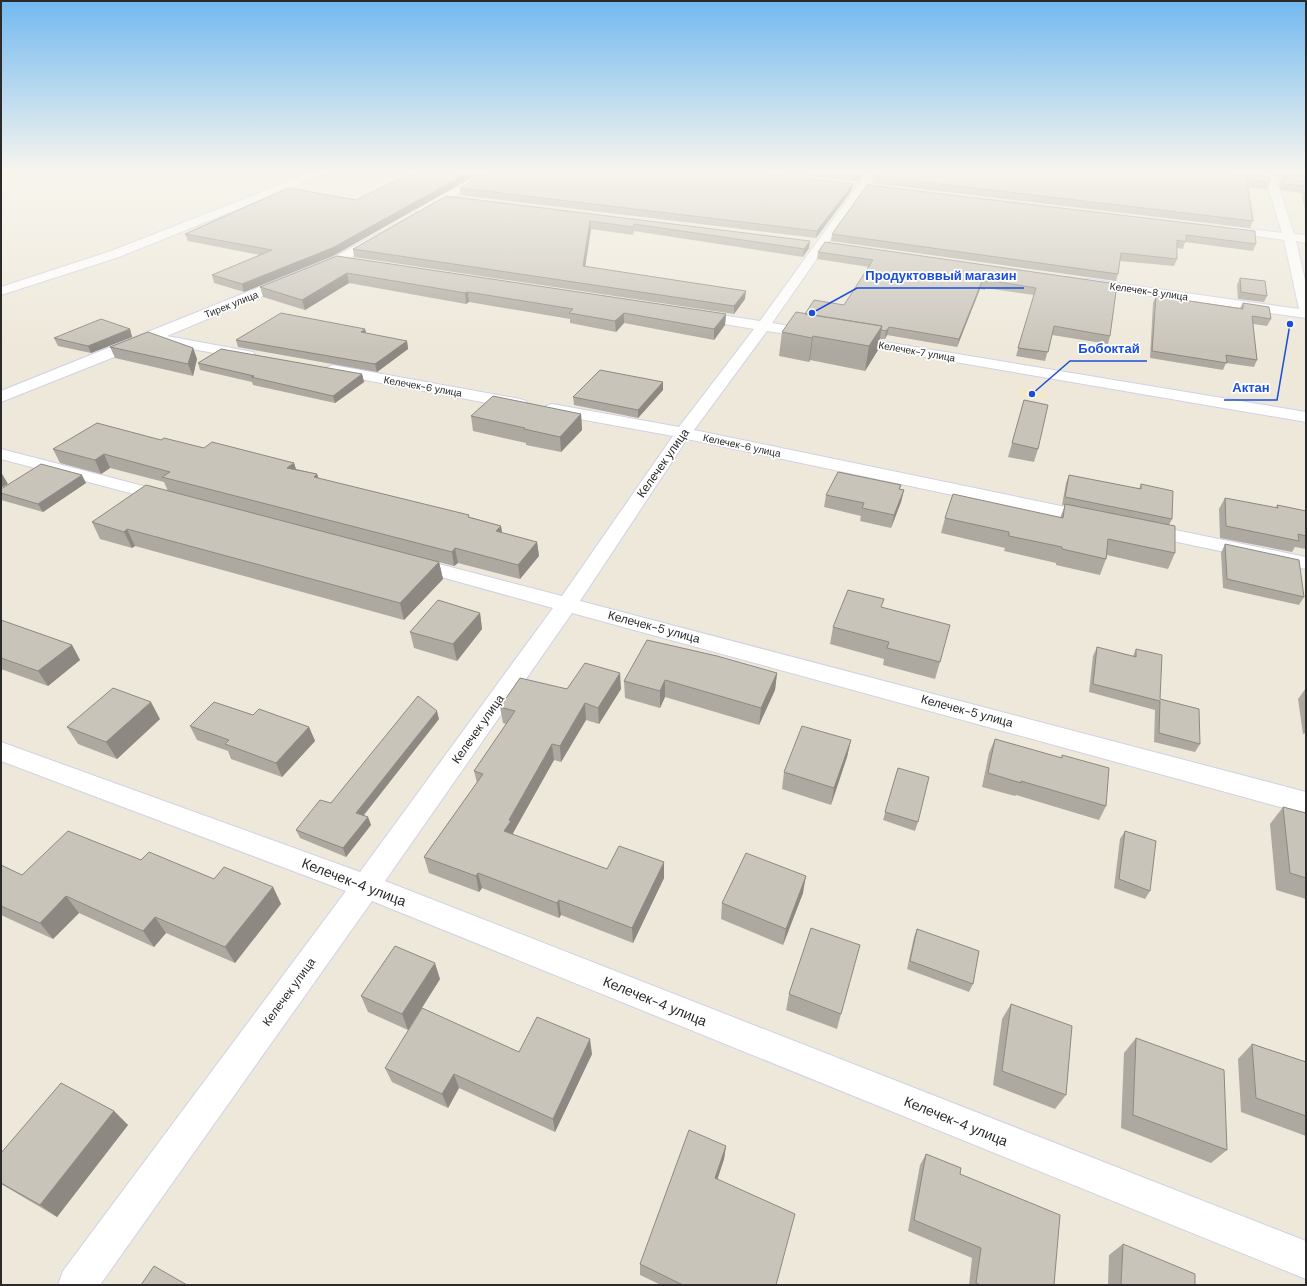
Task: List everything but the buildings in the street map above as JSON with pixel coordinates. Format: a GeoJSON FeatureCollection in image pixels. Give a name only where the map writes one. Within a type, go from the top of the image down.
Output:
{"type":"FeatureCollection","features":[{"type":"Feature","properties":{"kind":"street"},"geometry":{"type":"LineString","coordinates":[[1,291],[115,254],[175,230]]}},
{"type":"Feature","properties":{"kind":"street","name":"Тирек улица"},"geometry":{"type":"LineString","coordinates":[[1,397],[338,260],[389,230]]}},
{"type":"Feature","properties":{"kind":"street","name":"Келечек улица"},"geometry":{"type":"LineString","coordinates":[[77,1285],[366,886],[567,604],[683,433],[764,325],[830,230]]}},
{"type":"Feature","properties":{"kind":"street"},"geometry":{"type":"LineString","coordinates":[[1234,230],[1306,239]]}},
{"type":"Feature","properties":{"kind":"street"},"geometry":{"type":"LineString","coordinates":[[1287,230],[1306,313]]}},
{"type":"Feature","properties":{"kind":"street"},"geometry":{"type":"LineString","coordinates":[[338,260],[362,264]]}},
{"type":"Feature","properties":{"kind":"street","name":"Келечек-8 улица"},"geometry":{"type":"LineString","coordinates":[[1079,281],[1306,313]]}},
{"type":"Feature","properties":{"kind":"street","name":"Келечек-7 улица"},"geometry":{"type":"LineString","coordinates":[[685,313],[831,336],[1306,417]]}},
{"type":"Feature","properties":{"kind":"street"},"geometry":{"type":"LineString","coordinates":[[151,337],[261,357]]}},
{"type":"Feature","properties":{"kind":"street","name":"Келечек-6 улица"},"geometry":{"type":"LineString","coordinates":[[315,367],[683,433],[1104,521]]}},
{"type":"Feature","properties":{"kind":"street"},"geometry":{"type":"LineString","coordinates":[[1,454],[184,503]]}},
{"type":"Feature","properties":{"kind":"street"},"geometry":{"type":"LineString","coordinates":[[1127,526],[1306,563]]}},
{"type":"Feature","properties":{"kind":"street","name":"Келечек-5 улица"},"geometry":{"type":"LineString","coordinates":[[391,557],[1306,803]]}},
{"type":"Feature","properties":{"kind":"street","name":"Келечек-4 улица"},"geometry":{"type":"LineString","coordinates":[[1,751],[366,886],[1306,1260]]}},
{"type":"Feature","properties":{"kind":"shaded area"},"geometry":{"type":"Polygon","coordinates":[[[1019,387],[1047,392],[1045,401],[1017,395],[1019,387]]]}},
{"type":"Feature","properties":{"kind":"place","name":"Продуктоввый магазин"},"geometry":{"type":"Point","coordinates":[812,313]}},
{"type":"Feature","properties":{"kind":"place","name":"Актан"},"geometry":{"type":"Point","coordinates":[1290,324]}},
{"type":"Feature","properties":{"kind":"place","name":"Бобоктай"},"geometry":{"type":"Point","coordinates":[1032,394]}}]}
